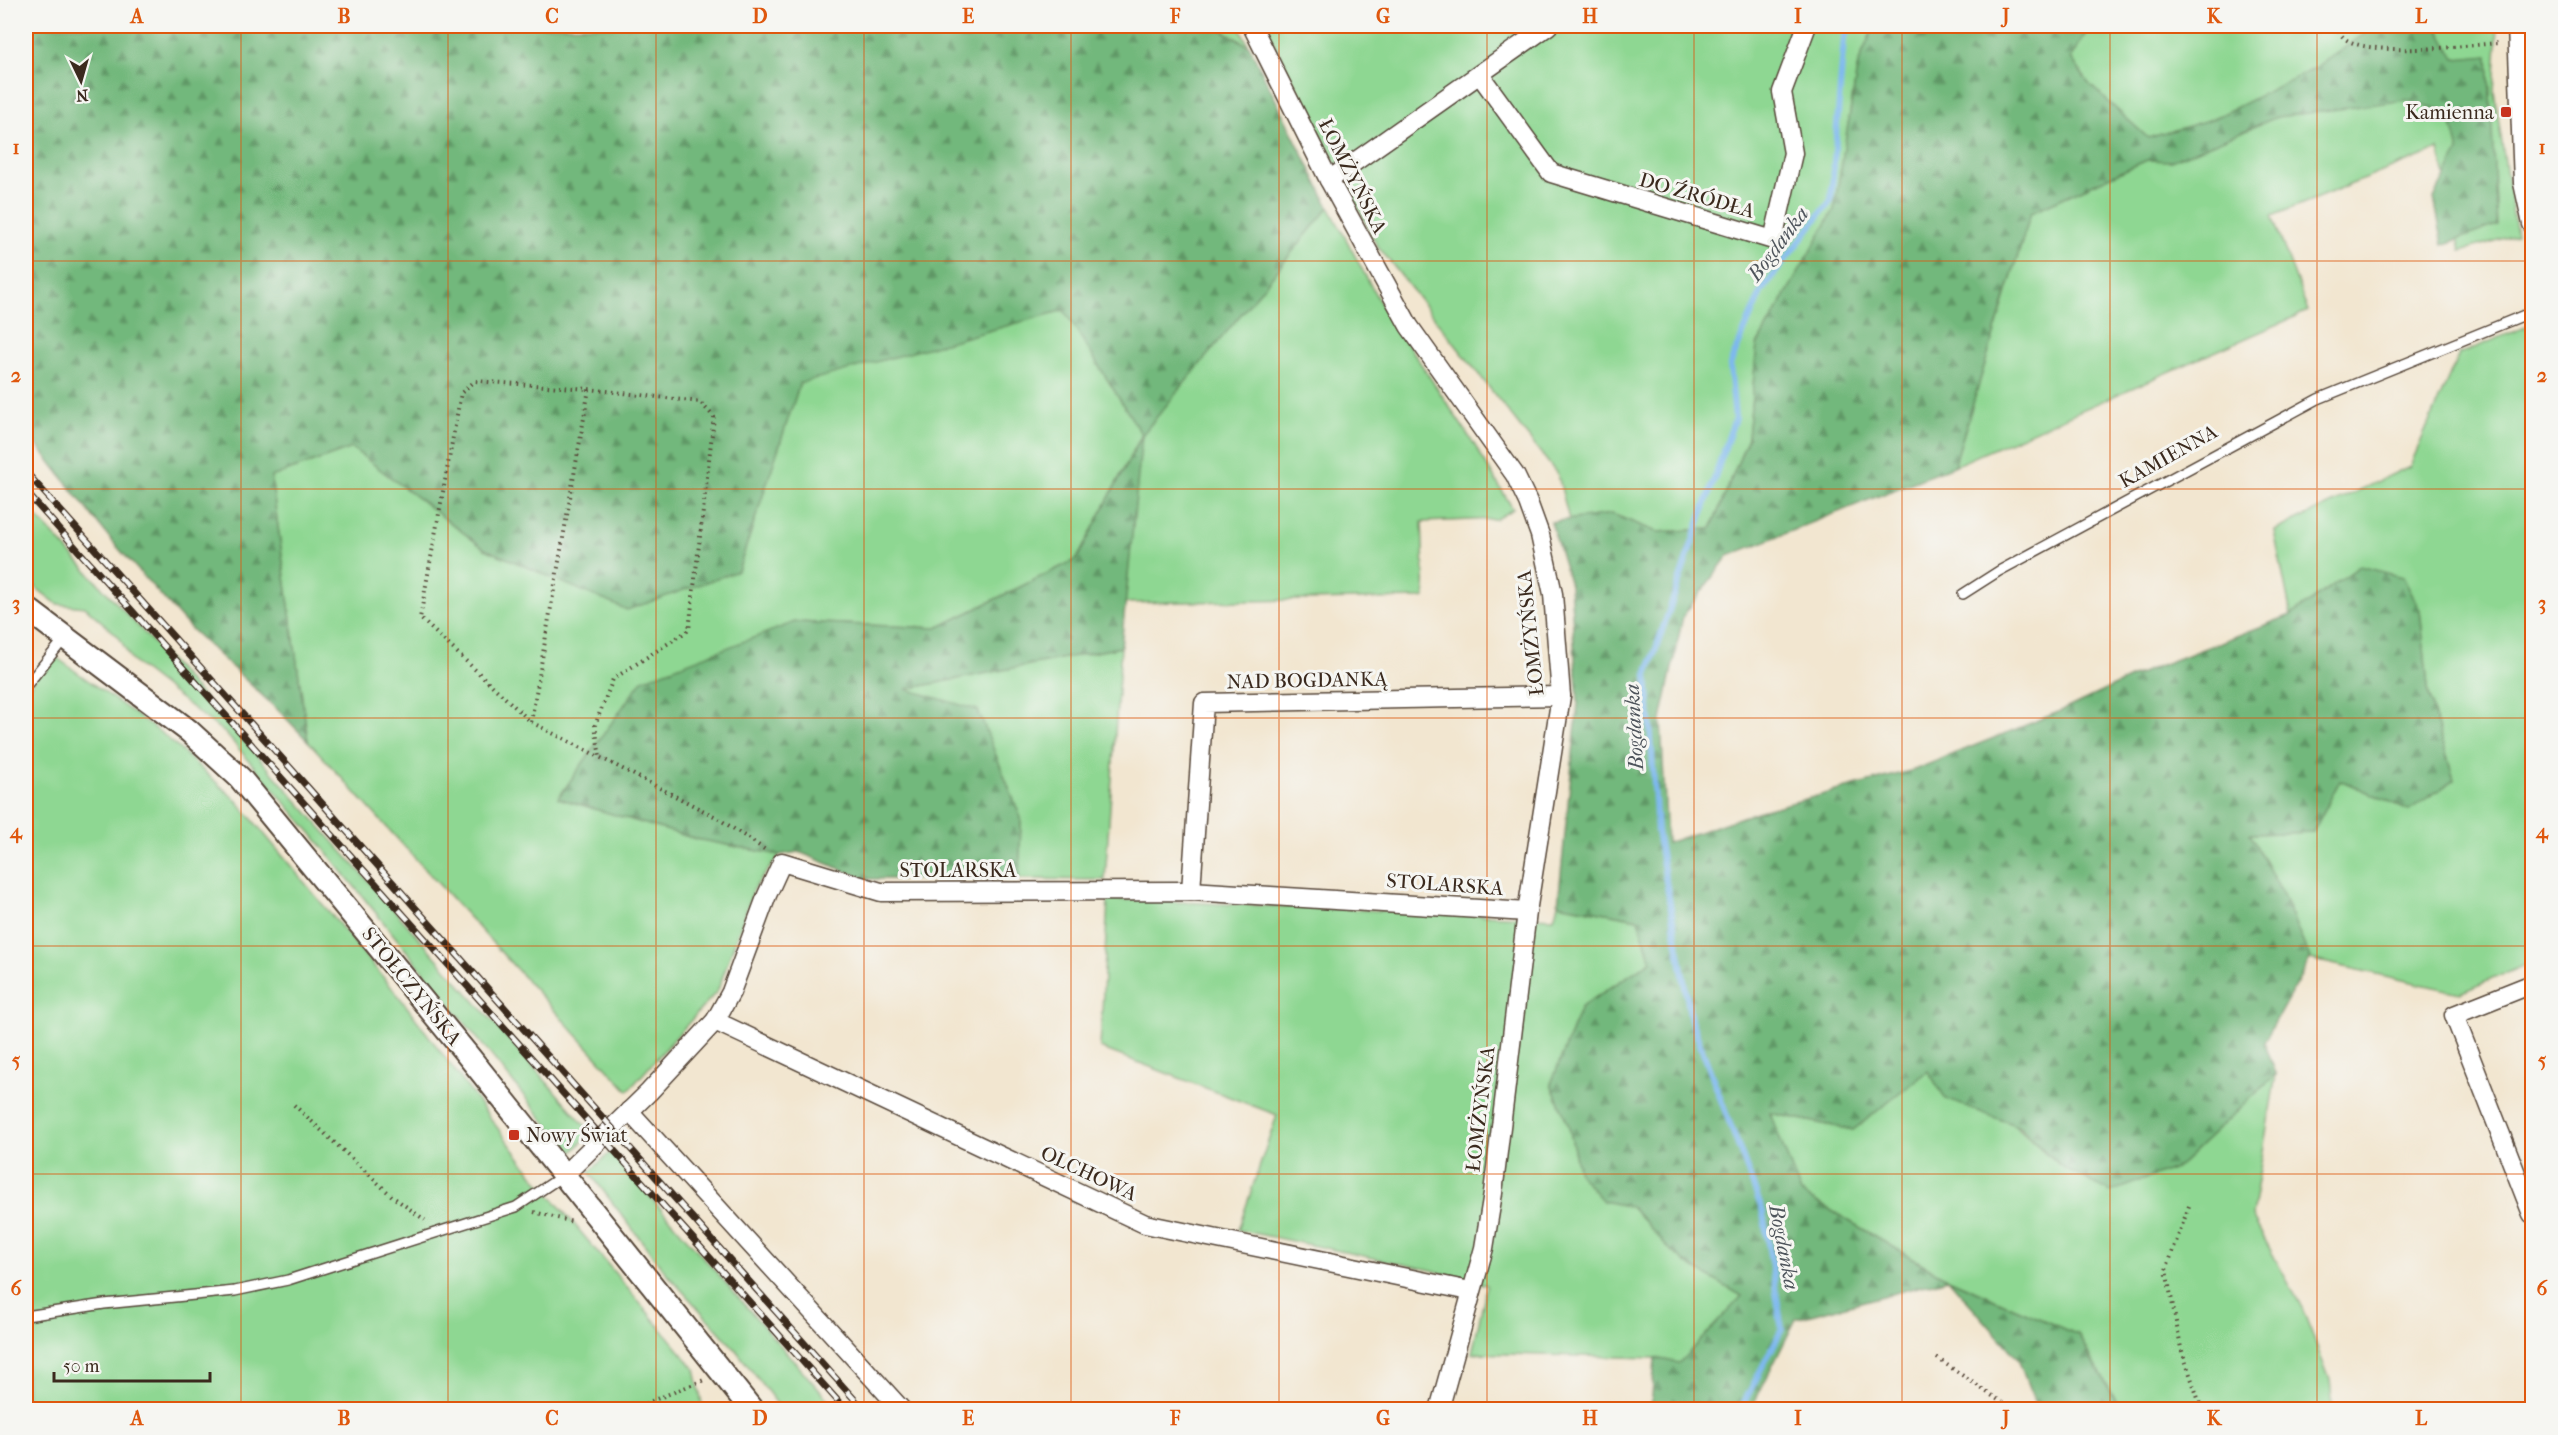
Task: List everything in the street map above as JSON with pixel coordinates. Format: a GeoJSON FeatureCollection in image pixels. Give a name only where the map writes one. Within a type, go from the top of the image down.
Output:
{"type":"FeatureCollection","features":[{"type":"Feature","properties":{"kind":"street","name":"ŁOMŻYŃSKA"},"geometry":{"type":"LineString","coordinates":[[1252,26],[1329,180],[1409,326],[1515,475],[1540,535],[1553,594],[1561,696],[1527,912],[1493,1193],[1484,1248],[1470,1292],[1440,1410]]}},
{"type":"Feature","properties":{"kind":"street"},"geometry":{"type":"LineString","coordinates":[[1329,180],[1548,26]]}},
{"type":"Feature","properties":{"kind":"street","name":"DO ŹRÓDŁA"},"geometry":{"type":"LineString","coordinates":[[1480,75],[1551,174],[1773,240],[1793,153],[1782,92],[1806,28]]}},
{"type":"Feature","properties":{"kind":"street"},"geometry":{"type":"LineString","coordinates":[[2522,36],[2523,183],[2532,224]]}},
{"type":"Feature","properties":{"kind":"street","name":"STOŁCZYŃSKA"},"geometry":{"type":"LineString","coordinates":[[26,608],[189,731],[232,769],[375,940],[752,1410]]}},
{"type":"Feature","properties":{"kind":"street","name":"NAD BOGDANKĄ"},"geometry":{"type":"LineString","coordinates":[[1191,891],[1204,704],[1561,696]]}},
{"type":"Feature","properties":{"kind":"street"},"geometry":{"type":"LineString","coordinates":[[564,1175],[715,1021],[731,992],[767,895],[782,862]]}},
{"type":"Feature","properties":{"kind":"street","name":"STOLARSKA"},"geometry":{"type":"LineString","coordinates":[[782,862],[880,892],[1191,891],[1527,912]]}},
{"type":"Feature","properties":{"kind":"street"},"geometry":{"type":"LineString","coordinates":[[2532,984],[2454,1014],[2532,1214]]}},
{"type":"Feature","properties":{"kind":"street","name":"OLCHOWA"},"geometry":{"type":"LineString","coordinates":[[715,1021],[1144,1224],[1470,1292]]}},
{"type":"Feature","properties":{"kind":"street"},"geometry":{"type":"LineString","coordinates":[[629,1111],[902,1410]]}},
{"type":"Feature","properties":{"kind":"lane","name":"KAMIENNA"},"geometry":{"type":"LineString","coordinates":[[1963,594],[1999,571],[2318,399],[2532,312]]}},
{"type":"Feature","properties":{"kind":"lane"},"geometry":{"type":"LineString","coordinates":[[26,686],[65,638]]}},
{"type":"Feature","properties":{"kind":"lane"},"geometry":{"type":"LineString","coordinates":[[26,1316],[104,1304],[235,1291],[288,1280],[516,1207],[564,1175]]}},
{"type":"Feature","properties":{"kind":"path"},"geometry":{"type":"LineString","coordinates":[[2335,26],[2343,38],[2361,46],[2387,49],[2522,36]]}},
{"type":"Feature","properties":{"kind":"path"},"geometry":{"type":"LineString","coordinates":[[600,758],[595,725],[612,680],[688,630],[714,417],[700,402],[589,389],[475,381],[461,393],[420,618],[531,722],[600,758],[716,817],[782,862]]}},
{"type":"Feature","properties":{"kind":"path"},"geometry":{"type":"LineString","coordinates":[[531,722],[589,389]]}},
{"type":"Feature","properties":{"kind":"path"},"geometry":{"type":"LineString","coordinates":[[294,1105],[393,1197],[425,1220],[452,1229]]}},
{"type":"Feature","properties":{"kind":"path"},"geometry":{"type":"LineString","coordinates":[[2189,1206],[2166,1270],[2181,1348],[2202,1410]]}},
{"type":"Feature","properties":{"kind":"path"},"geometry":{"type":"LineString","coordinates":[[516,1207],[580,1223]]}},
{"type":"Feature","properties":{"kind":"path"},"geometry":{"type":"LineString","coordinates":[[1937,1358],[2013,1410]]}},
{"type":"Feature","properties":{"kind":"path"},"geometry":{"type":"LineString","coordinates":[[629,1410],[722,1372]]}},
{"type":"Feature","properties":{"kind":"green space"},"geometry":{"type":"Polygon","coordinates":[[[26,26],[1215,26],[1249,46],[1329,207],[1142,435],[1064,310],[800,383],[738,571],[627,610],[485,549],[352,448],[271,477],[308,741],[191,629],[112,541],[26,431],[26,26]]]}},
{"type":"Feature","properties":{"kind":"green space"},"geometry":{"type":"Polygon","coordinates":[[[1215,26],[1239,26],[1249,46],[1215,26]]]}},
{"type":"Feature","properties":{"kind":"green space"},"geometry":{"type":"Polygon","coordinates":[[[1265,26],[1874,26],[1858,64],[1834,210],[1757,345],[1748,438],[1711,529],[1657,532],[1612,514],[1569,520],[1558,475],[1377,245],[1265,26]]]}},
{"type":"Feature","properties":{"kind":"green space"},"geometry":{"type":"Polygon","coordinates":[[[1874,26],[2090,26],[2071,58],[2089,84],[2148,138],[2215,118],[2315,68],[2376,26],[2437,26],[2455,59],[2488,56],[2497,225],[2443,245],[2434,198],[2459,151],[2449,112],[2407,100],[2277,117],[2171,161],[2147,160],[2031,212],[1954,466],[1728,556],[1683,616],[1661,720],[1667,843],[1757,812],[1914,770],[2061,711],[2143,672],[2291,615],[2360,566],[2403,577],[2420,610],[2429,697],[2454,780],[2409,810],[2340,780],[2313,832],[2250,834],[2283,895],[2310,959],[2264,1042],[2276,1074],[2178,1167],[2110,1192],[2059,1165],[2020,1127],[1946,1099],[1928,1071],[1853,1130],[1770,1113],[1801,1193],[1948,1279],[1796,1319],[1751,1409],[1651,1409],[1655,1358],[1679,1363],[1742,1296],[1687,1264],[1666,1246],[1632,1207],[1603,1201],[1579,1174],[1569,1126],[1551,1084],[1581,1007],[1651,961],[1638,919],[1558,904],[1578,703],[1570,585],[1551,522],[1612,514],[1657,532],[1711,529],[1748,438],[1757,345],[1834,210],[1858,64],[1874,26]]]}},
{"type":"Feature","properties":{"kind":"green space"},"geometry":{"type":"Polygon","coordinates":[[[2090,26],[2498,26],[2494,91],[2516,235],[2461,251],[2439,149],[2272,216],[2308,311],[1954,466],[2031,212],[2147,160],[2148,138],[2089,84],[2071,58],[2090,26]]]}},
{"type":"Feature","properties":{"kind":"green space"},"geometry":{"type":"Polygon","coordinates":[[[1329,207],[1378,299],[1474,444],[1513,509],[1496,519],[1422,522],[1425,598],[1124,603],[1141,436],[1077,559],[937,628],[795,622],[559,798],[696,839],[780,855],[754,888],[718,990],[628,1091],[308,741],[271,477],[352,448],[485,549],[738,571],[800,382],[1064,310],[1142,434],[1329,207]]]}},
{"type":"Feature","properties":{"kind":"green space"},"geometry":{"type":"Polygon","coordinates":[[[2532,324],[2532,962],[2460,993],[2310,959],[2283,895],[2249,834],[2313,832],[2340,780],[2409,810],[2454,780],[2429,697],[2420,610],[2360,566],[2291,615],[2274,531],[2410,466],[2459,354],[2532,324]]]}},
{"type":"Feature","properties":{"kind":"green space"},"geometry":{"type":"Polygon","coordinates":[[[1142,435],[1121,647],[906,689],[978,710],[1021,818],[1019,879],[865,879],[799,852],[780,855],[696,839],[558,798],[642,680],[795,622],[937,628],[1077,559],[1142,435]]]}},
{"type":"Feature","properties":{"kind":"green space"},"geometry":{"type":"Polygon","coordinates":[[[26,505],[245,742],[591,1132],[571,1154],[312,834],[226,734],[132,661],[119,637],[85,607],[57,604],[26,580],[26,505]]]}},
{"type":"Feature","properties":{"kind":"green space"},"geometry":{"type":"Polygon","coordinates":[[[1121,647],[1105,880],[1019,879],[1021,818],[905,689],[1121,647]]]}},
{"type":"Feature","properties":{"kind":"green space"},"geometry":{"type":"Polygon","coordinates":[[[53,655],[164,735],[237,801],[402,1000],[529,1170],[695,1369],[703,1409],[26,1409],[26,691],[53,655]]]}},
{"type":"Feature","properties":{"kind":"green space"},"geometry":{"type":"Polygon","coordinates":[[[1108,899],[1554,918],[1558,904],[1638,919],[1651,961],[1581,1007],[1551,1084],[1569,1126],[1579,1174],[1632,1207],[1666,1246],[1687,1264],[1743,1296],[1679,1364],[1655,1358],[1472,1353],[1487,1285],[1431,1270],[1238,1230],[1277,1115],[1100,1048],[1108,899]]]}},
{"type":"Feature","properties":{"kind":"green space"},"geometry":{"type":"Polygon","coordinates":[[[1928,1071],[1946,1099],[2014,1124],[2059,1165],[2178,1167],[2276,1074],[2252,1216],[2302,1308],[2330,1380],[2333,1409],[2121,1409],[2078,1335],[1948,1279],[1801,1193],[1769,1113],[1853,1130],[1928,1071]]]}},
{"type":"Feature","properties":{"kind":"green space"},"geometry":{"type":"Polygon","coordinates":[[[611,1152],[836,1409],[781,1409],[736,1350],[667,1274],[589,1172],[611,1152]]]}},
{"type":"Feature","properties":{"kind":"green space"},"geometry":{"type":"Polygon","coordinates":[[[1948,1279],[2078,1335],[2121,1409],[2037,1409],[2018,1359],[1948,1279]]]}},
{"type":"Feature","properties":{"kind":"waterway","name":"Bogdanka"},"geometry":{"type":"LineString","coordinates":[[1740,1410],[1782,1329],[1763,1212],[1691,1020],[1657,831],[1647,675],[1735,418],[1730,365],[1761,292],[1831,200],[1844,38],[1851,26]]}},
{"type":"Feature","properties":{"kind":"railway"},"geometry":{"type":"LineString","coordinates":[[26,472],[864,1410]]}},
{"type":"Feature","properties":{"kind":"railway"},"geometry":{"type":"LineString","coordinates":[[26,492],[846,1410]]}},
{"type":"Feature","properties":{"kind":"place","name":"Kamienna"},"geometry":{"type":"Point","coordinates":[2506,112]}},
{"type":"Feature","properties":{"kind":"place","name":"Nowy Świat"},"geometry":{"type":"Point","coordinates":[514,1135]}}]}
